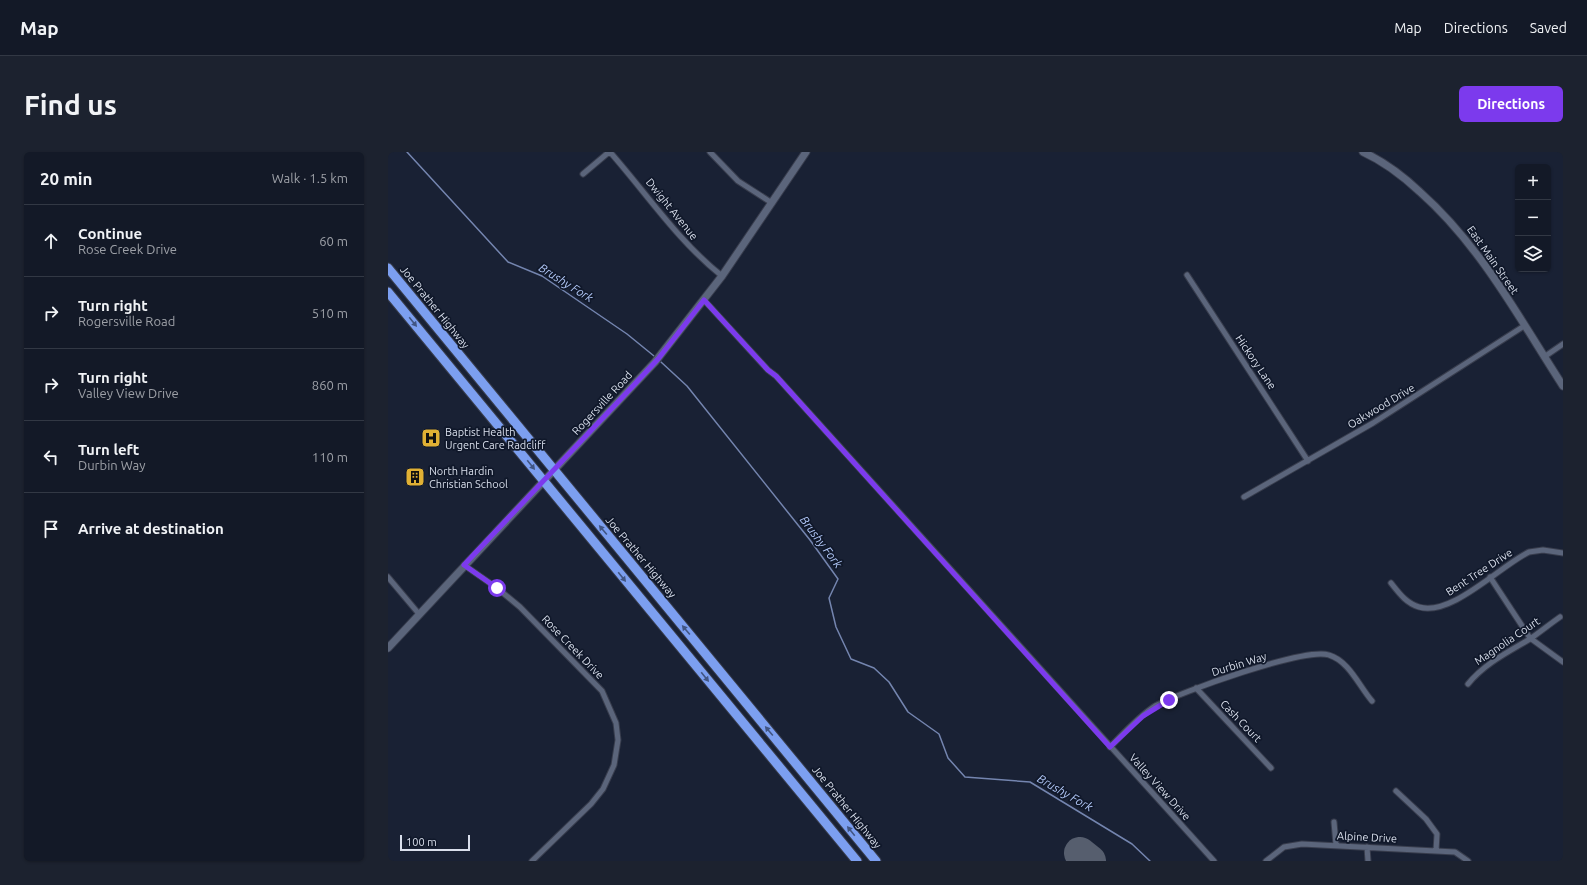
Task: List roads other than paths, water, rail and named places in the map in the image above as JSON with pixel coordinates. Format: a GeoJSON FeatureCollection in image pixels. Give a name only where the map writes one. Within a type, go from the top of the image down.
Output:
{"type":"FeatureCollection","features":[{"type":"Feature","properties":{"kind":"highway","name":"Joe Prather Highway"},"geometry":{"type":"LineString","coordinates":[[388,268],[876,861]]}},
{"type":"Feature","properties":{"kind":"highway"},"geometry":{"type":"LineString","coordinates":[[388,292],[857,861]]}},
{"type":"Feature","properties":{"kind":"street"},"geometry":{"type":"LineString","coordinates":[[583,174],[609,152]]}},
{"type":"Feature","properties":{"kind":"street","name":"Dwight Avenue"},"geometry":{"type":"LineString","coordinates":[[609,152],[653,201],[684,241],[722,276]]}},
{"type":"Feature","properties":{"kind":"street"},"geometry":{"type":"LineString","coordinates":[[710,152],[738,181],[772,203]]}},
{"type":"Feature","properties":{"kind":"street","name":"Rogersville Road"},"geometry":{"type":"LineString","coordinates":[[388,648],[464,565],[656,362],[722,276],[806,152]]}},
{"type":"Feature","properties":{"kind":"street","name":"East Main Street"},"geometry":{"type":"LineString","coordinates":[[1363,152],[1397,172],[1454,224],[1479,256],[1563,386]]}},
{"type":"Feature","properties":{"kind":"street","name":"Hickory Lane"},"geometry":{"type":"LineString","coordinates":[[1187,275],[1308,461]]}},
{"type":"Feature","properties":{"kind":"street","name":"Valley View Drive"},"geometry":{"type":"LineString","coordinates":[[704,300],[768,370],[776,376],[1214,861]]}},
{"type":"Feature","properties":{"kind":"street","name":"Oakwood Drive"},"geometry":{"type":"LineString","coordinates":[[1244,497],[1308,461],[1441,381],[1524,326]]}},
{"type":"Feature","properties":{"kind":"street"},"geometry":{"type":"LineString","coordinates":[[1544,357],[1563,344]]}},
{"type":"Feature","properties":{"kind":"street","name":"Bent Tree Drive"},"geometry":{"type":"LineString","coordinates":[[1391,583],[1408,601],[1419,607],[1432,609],[1446,606],[1529,552],[1543,550],[1563,553]]}},
{"type":"Feature","properties":{"kind":"street","name":"Rose Creek Drive"},"geometry":{"type":"LineString","coordinates":[[464,565],[497,588],[520,607],[602,691],[616,723],[618,740],[614,765],[603,789],[591,804],[532,861]]}},
{"type":"Feature","properties":{"kind":"street"},"geometry":{"type":"LineString","coordinates":[[388,577],[419,614]]}},
{"type":"Feature","properties":{"kind":"street"},"geometry":{"type":"LineString","coordinates":[[1490,577],[1530,638],[1563,662]]}},
{"type":"Feature","properties":{"kind":"street","name":"Magnolia Court"},"geometry":{"type":"LineString","coordinates":[[1468,684],[1474,676],[1502,655],[1560,617]]}},
{"type":"Feature","properties":{"kind":"street","name":"Durbin Way"},"geometry":{"type":"LineString","coordinates":[[1110,747],[1143,716],[1155,707],[1196,688],[1307,654],[1322,653],[1341,661],[1372,701]]}},
{"type":"Feature","properties":{"kind":"street","name":"Cash Court"},"geometry":{"type":"LineString","coordinates":[[1196,688],[1271,768]]}},
{"type":"Feature","properties":{"kind":"street"},"geometry":{"type":"LineString","coordinates":[[1396,791],[1426,819],[1437,834],[1436,851]]}},
{"type":"Feature","properties":{"kind":"street"},"geometry":{"type":"LineString","coordinates":[[1334,822],[1336,845]]}},
{"type":"Feature","properties":{"kind":"street","name":"Alpine Drive"},"geometry":{"type":"LineString","coordinates":[[1266,861],[1284,847],[1302,844],[1455,852],[1468,861]]}},
{"type":"Feature","properties":{"kind":"street"},"geometry":{"type":"LineString","coordinates":[[1367,847],[1368,861]]}},
{"type":"Feature","properties":{"kind":"waterway","name":"Brushy Fork"},"geometry":{"type":"LineString","coordinates":[[407,152],[508,262],[542,276],[627,334],[654,356]]}},
{"type":"Feature","properties":{"kind":"waterway","name":"Brushy Fork"},"geometry":{"type":"LineString","coordinates":[[661,362],[687,386],[810,540],[838,579],[829,598],[836,627],[851,659],[874,668],[889,682],[908,712],[939,734],[948,758],[965,777],[1030,782],[1132,844],[1150,861]]}},
{"type":"Feature","properties":{"kind":"place","name":"Baptist Health Urgent Care Radcliff"},"geometry":{"type":"Point","coordinates":[431,438]}},
{"type":"Feature","properties":{"kind":"place","name":"North Hardin Christian School"},"geometry":{"type":"Point","coordinates":[415,477]}}]}
